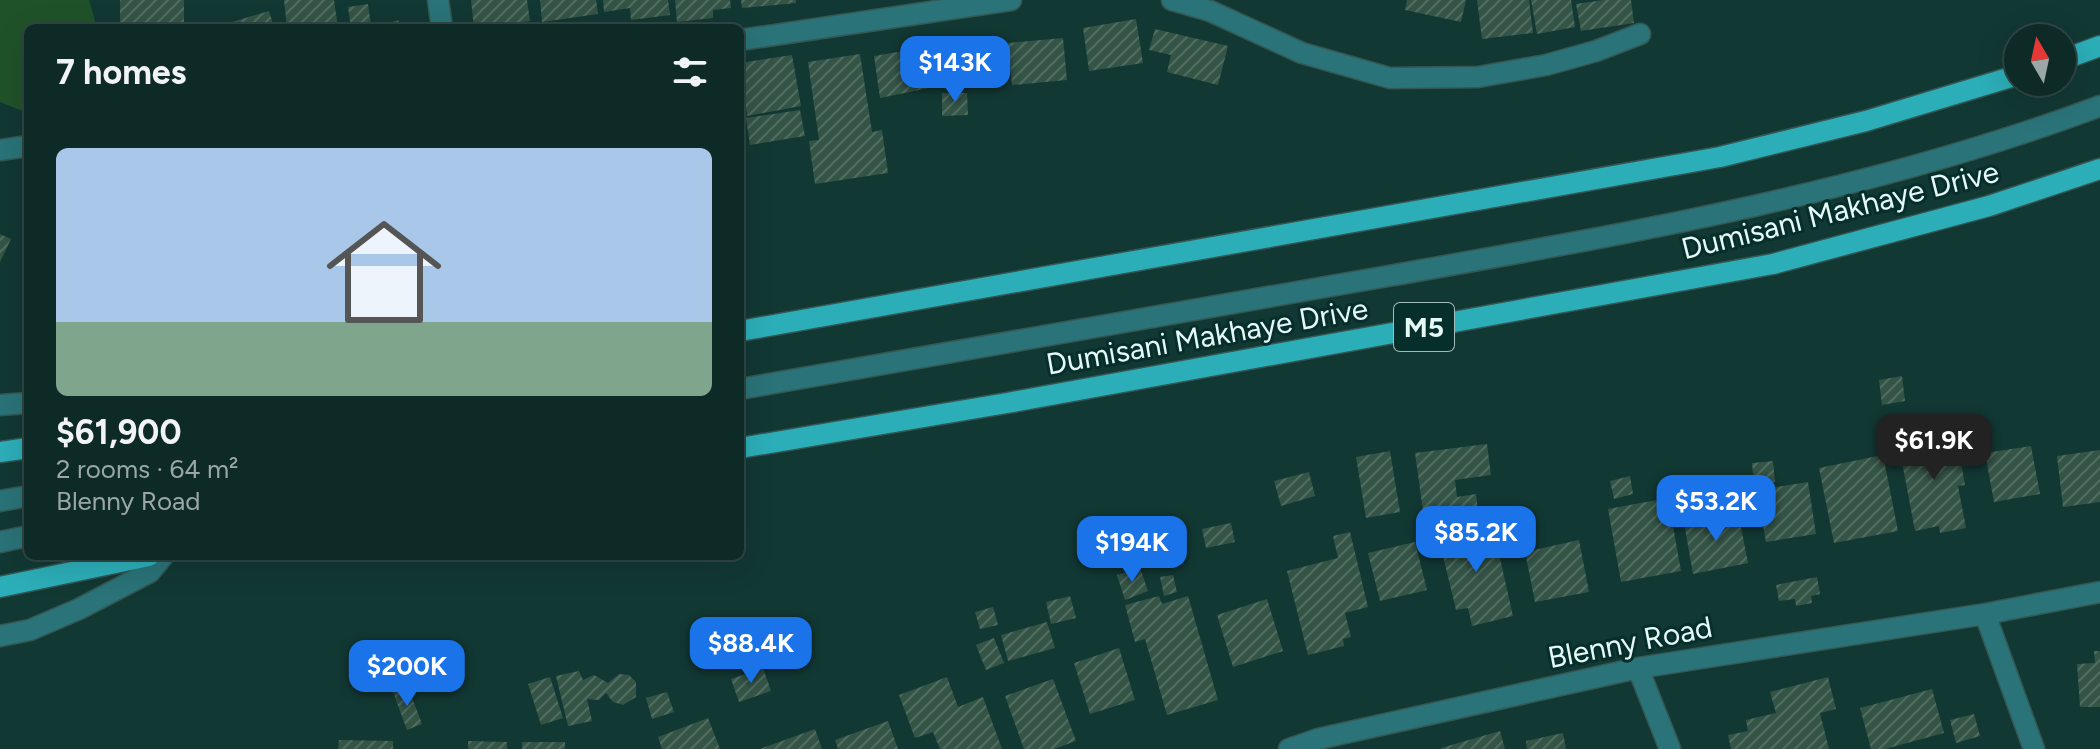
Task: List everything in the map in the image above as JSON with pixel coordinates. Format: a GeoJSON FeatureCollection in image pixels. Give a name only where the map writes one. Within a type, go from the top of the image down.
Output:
{"type":"FeatureCollection","features":[{"type":"Feature","properties":{"kind":"main road"},"geometry":{"type":"LineString","coordinates":[[2076,55],[2100,46]]}},
{"type":"Feature","properties":{"kind":"main road"},"geometry":{"type":"LineString","coordinates":[[744,330],[1720,157],[1866,121],[2004,79]]}},
{"type":"Feature","properties":{"kind":"main road","name":"Dumisani Makhaye Drive"},"geometry":{"type":"LineString","coordinates":[[744,447],[1007,403],[1773,264],[1989,206],[2100,169]]}},
{"type":"Feature","properties":{"kind":"main road"},"geometry":{"type":"LineString","coordinates":[[0,452],[24,449]]}},
{"type":"Feature","properties":{"kind":"main road"},"geometry":{"type":"LineString","coordinates":[[0,587],[130,560]]}},
{"type":"Feature","properties":{"kind":"street"},"geometry":{"type":"LineString","coordinates":[[438,0],[441,24]]}},
{"type":"Feature","properties":{"kind":"street"},"geometry":{"type":"LineString","coordinates":[[744,39],[1011,0]]}},
{"type":"Feature","properties":{"kind":"street"},"geometry":{"type":"LineString","coordinates":[[1172,0],[1210,11],[1302,53],[1390,78],[1478,77],[1546,65],[1640,34]]}},
{"type":"Feature","properties":{"kind":"street"},"geometry":{"type":"LineString","coordinates":[[744,388],[1588,240],[1825,190],[1916,166],[2050,125],[2100,106]]}},
{"type":"Feature","properties":{"kind":"street"},"geometry":{"type":"LineString","coordinates":[[0,150],[24,147]]}},
{"type":"Feature","properties":{"kind":"street"},"geometry":{"type":"LineString","coordinates":[[0,405],[24,403]]}},
{"type":"Feature","properties":{"kind":"street"},"geometry":{"type":"LineString","coordinates":[[0,501],[24,497]]}},
{"type":"Feature","properties":{"kind":"street"},"geometry":{"type":"LineString","coordinates":[[0,542],[24,537]]}},
{"type":"Feature","properties":{"kind":"street"},"geometry":{"type":"LineString","coordinates":[[0,636],[30,630],[90,604],[150,572],[160,560]]}},
{"type":"Feature","properties":{"kind":"street","name":"Blenny Road"},"geometry":{"type":"LineString","coordinates":[[1289,749],[1638,668],[1985,614],[2100,592]]}},
{"type":"Feature","properties":{"kind":"street"},"geometry":{"type":"LineString","coordinates":[[1985,614],[2034,749]]}},
{"type":"Feature","properties":{"kind":"street"},"geometry":{"type":"LineString","coordinates":[[1638,668],[1670,749]]}},
{"type":"Feature","properties":{"kind":"green space"},"geometry":{"type":"Polygon","coordinates":[[[0,0],[89,0],[96,24],[24,24],[24,111],[0,102],[0,0]]]}},
{"type":"Feature","properties":{"kind":"building"},"geometry":{"type":"Polygon","coordinates":[[[120,0],[184,0],[184,24],[120,24],[120,0]]]}},
{"type":"Feature","properties":{"kind":"building"},"geometry":{"type":"Polygon","coordinates":[[[284,0],[334,0],[337,24],[287,24],[284,0]]]}},
{"type":"Feature","properties":{"kind":"building"},"geometry":{"type":"Polygon","coordinates":[[[471,0],[527,0],[530,21],[474,24],[471,0]]]}},
{"type":"Feature","properties":{"kind":"building"},"geometry":{"type":"Polygon","coordinates":[[[540,0],[596,0],[598,14],[542,22],[540,0]]]}},
{"type":"Feature","properties":{"kind":"building"},"geometry":{"type":"Polygon","coordinates":[[[603,0],[668,0],[670,15],[631,20],[630,8],[604,12],[603,0]]]}},
{"type":"Feature","properties":{"kind":"building"},"geometry":{"type":"Polygon","coordinates":[[[675,0],[730,0],[731,8],[713,10],[713,18],[677,22],[675,0]]]}},
{"type":"Feature","properties":{"kind":"building"},"geometry":{"type":"Polygon","coordinates":[[[741,0],[796,0],[796,3],[742,8],[741,0]]]}},
{"type":"Feature","properties":{"kind":"building"},"geometry":{"type":"Polygon","coordinates":[[[1407,0],[1466,0],[1461,22],[1405,10],[1407,0]]]}},
{"type":"Feature","properties":{"kind":"building"},"geometry":{"type":"Polygon","coordinates":[[[1477,0],[1529,0],[1533,33],[1482,39],[1477,0]]]}},
{"type":"Feature","properties":{"kind":"building"},"geometry":{"type":"Polygon","coordinates":[[[1531,0],[1571,0],[1575,27],[1537,34],[1531,0]]]}},
{"type":"Feature","properties":{"kind":"building"},"geometry":{"type":"Polygon","coordinates":[[[1631,0],[1634,23],[1581,31],[1576,4],[1631,0]]]}},
{"type":"Feature","properties":{"kind":"building"},"geometry":{"type":"Polygon","coordinates":[[[368,4],[371,24],[350,24],[348,7],[368,4]]]}},
{"type":"Feature","properties":{"kind":"building"},"geometry":{"type":"Polygon","coordinates":[[[269,11],[273,24],[232,24],[269,11]]]}},
{"type":"Feature","properties":{"kind":"building"},"geometry":{"type":"Polygon","coordinates":[[[1136,19],[1143,63],[1089,71],[1083,28],[1136,19]]]}},
{"type":"Feature","properties":{"kind":"building"},"geometry":{"type":"Polygon","coordinates":[[[1155,29],[1228,46],[1218,85],[1167,72],[1171,55],[1149,50],[1155,29]]]}},
{"type":"Feature","properties":{"kind":"building"},"geometry":{"type":"Polygon","coordinates":[[[994,37],[1000,79],[947,87],[941,46],[994,37]]]}},
{"type":"Feature","properties":{"kind":"building"},"geometry":{"type":"Polygon","coordinates":[[[1063,38],[1067,80],[1012,85],[1008,43],[1063,38]]]}},
{"type":"Feature","properties":{"kind":"building"},"geometry":{"type":"Polygon","coordinates":[[[927,47],[934,87],[880,98],[874,56],[927,47]]]}},
{"type":"Feature","properties":{"kind":"building"},"geometry":{"type":"Polygon","coordinates":[[[860,54],[872,132],[882,130],[888,173],[815,184],[809,141],[819,140],[808,62],[860,54]]]}},
{"type":"Feature","properties":{"kind":"building"},"geometry":{"type":"Polygon","coordinates":[[[792,55],[801,106],[747,116],[744,62],[792,55]]]}},
{"type":"Feature","properties":{"kind":"building"},"geometry":{"type":"Polygon","coordinates":[[[942,93],[967,93],[968,115],[942,116],[942,93]]]}},
{"type":"Feature","properties":{"kind":"building"},"geometry":{"type":"Polygon","coordinates":[[[800,110],[805,136],[750,145],[746,118],[800,110]]]}},
{"type":"Feature","properties":{"kind":"building"},"geometry":{"type":"Polygon","coordinates":[[[0,234],[11,239],[0,262],[0,234]]]}},
{"type":"Feature","properties":{"kind":"building"},"geometry":{"type":"Polygon","coordinates":[[[1902,376],[1905,401],[1882,405],[1879,380],[1902,376]]]}},
{"type":"Feature","properties":{"kind":"building"},"geometry":{"type":"Polygon","coordinates":[[[1946,432],[1948,443],[1957,441],[1965,485],[1958,486],[1966,528],[1940,533],[1939,526],[1915,531],[1898,441],[1946,432]]]}},
{"type":"Feature","properties":{"kind":"building"},"geometry":{"type":"Polygon","coordinates":[[[1487,444],[1491,475],[1455,480],[1457,497],[1476,494],[1479,519],[1425,526],[1415,453],[1487,444]]]}},
{"type":"Feature","properties":{"kind":"building"},"geometry":{"type":"Polygon","coordinates":[[[2031,446],[2040,494],[1994,502],[1985,453],[2031,446]]]}},
{"type":"Feature","properties":{"kind":"building"},"geometry":{"type":"Polygon","coordinates":[[[2100,450],[2100,502],[2063,507],[2057,456],[2100,450]]]}},
{"type":"Feature","properties":{"kind":"building"},"geometry":{"type":"Polygon","coordinates":[[[1390,451],[1400,512],[1366,518],[1356,457],[1390,451]]]}},
{"type":"Feature","properties":{"kind":"building"},"geometry":{"type":"Polygon","coordinates":[[[1883,455],[1898,531],[1834,543],[1819,468],[1883,455]]]}},
{"type":"Feature","properties":{"kind":"building"},"geometry":{"type":"Polygon","coordinates":[[[1773,461],[1775,482],[1754,484],[1752,463],[1773,461]]]}},
{"type":"Feature","properties":{"kind":"building"},"geometry":{"type":"Polygon","coordinates":[[[1309,472],[1315,496],[1281,506],[1274,481],[1309,472]]]}},
{"type":"Feature","properties":{"kind":"building"},"geometry":{"type":"Polygon","coordinates":[[[1630,476],[1633,494],[1614,499],[1610,481],[1630,476]]]}},
{"type":"Feature","properties":{"kind":"building"},"geometry":{"type":"Polygon","coordinates":[[[1808,482],[1816,534],[1766,542],[1757,490],[1808,482]]]}},
{"type":"Feature","properties":{"kind":"building"},"geometry":{"type":"Polygon","coordinates":[[[1668,498],[1681,571],[1621,582],[1608,509],[1668,498]]]}},
{"type":"Feature","properties":{"kind":"building"},"geometry":{"type":"Polygon","coordinates":[[[1738,512],[1748,563],[1693,574],[1684,523],[1738,512]]]}},
{"type":"Feature","properties":{"kind":"building"},"geometry":{"type":"Polygon","coordinates":[[[1231,523],[1235,542],[1206,548],[1202,529],[1231,523]]]}},
{"type":"Feature","properties":{"kind":"building"},"geometry":{"type":"Polygon","coordinates":[[[1492,523],[1513,616],[1472,626],[1468,608],[1456,610],[1438,535],[1492,523]]]}},
{"type":"Feature","properties":{"kind":"building"},"geometry":{"type":"Polygon","coordinates":[[[1350,532],[1368,607],[1345,613],[1351,637],[1343,639],[1344,646],[1308,655],[1287,571],[1338,558],[1333,536],[1350,532]]]}},
{"type":"Feature","properties":{"kind":"building"},"geometry":{"type":"Polygon","coordinates":[[[1579,540],[1589,592],[1535,602],[1525,552],[1579,540]]]}},
{"type":"Feature","properties":{"kind":"building"},"geometry":{"type":"Polygon","coordinates":[[[1415,542],[1427,590],[1380,601],[1368,553],[1415,542]]]}},
{"type":"Feature","properties":{"kind":"building"},"geometry":{"type":"Polygon","coordinates":[[[1140,568],[1148,591],[1125,600],[1117,575],[1140,568]]]}},
{"type":"Feature","properties":{"kind":"building"},"geometry":{"type":"Polygon","coordinates":[[[1173,575],[1177,592],[1164,596],[1160,577],[1173,575]]]}},
{"type":"Feature","properties":{"kind":"building"},"geometry":{"type":"Polygon","coordinates":[[[1817,577],[1820,594],[1811,596],[1812,603],[1796,606],[1795,599],[1779,601],[1776,585],[1817,577]]]}},
{"type":"Feature","properties":{"kind":"building"},"geometry":{"type":"Polygon","coordinates":[[[1070,596],[1076,618],[1051,624],[1046,602],[1070,596]]]}},
{"type":"Feature","properties":{"kind":"building"},"geometry":{"type":"Polygon","coordinates":[[[1159,596],[1162,604],[1188,596],[1218,700],[1167,715],[1145,639],[1135,642],[1125,605],[1159,596]]]}},
{"type":"Feature","properties":{"kind":"building"},"geometry":{"type":"Polygon","coordinates":[[[1267,599],[1283,651],[1233,667],[1217,615],[1267,599]]]}},
{"type":"Feature","properties":{"kind":"building"},"geometry":{"type":"Polygon","coordinates":[[[993,607],[998,625],[980,629],[975,612],[993,607]]]}},
{"type":"Feature","properties":{"kind":"building"},"geometry":{"type":"Polygon","coordinates":[[[1047,622],[1055,648],[1008,661],[1001,635],[1047,622]]]}},
{"type":"Feature","properties":{"kind":"building"},"geometry":{"type":"Polygon","coordinates":[[[994,638],[1004,663],[986,670],[976,645],[994,638]]]}},
{"type":"Feature","properties":{"kind":"building"},"geometry":{"type":"Polygon","coordinates":[[[1119,648],[1135,700],[1090,714],[1074,663],[1119,648]]]}},
{"type":"Feature","properties":{"kind":"building"},"geometry":{"type":"Polygon","coordinates":[[[2094,651],[2100,651],[2100,707],[2080,707],[2077,664],[2095,663],[2094,651]]]}},
{"type":"Feature","properties":{"kind":"building"},"geometry":{"type":"Polygon","coordinates":[[[763,668],[771,691],[739,702],[731,679],[763,668]]]}},
{"type":"Feature","properties":{"kind":"building"},"geometry":{"type":"Polygon","coordinates":[[[579,671],[583,680],[594,675],[608,683],[619,674],[629,675],[636,682],[636,697],[623,705],[613,702],[606,693],[599,700],[587,699],[592,721],[568,726],[556,676],[579,671]]]}},
{"type":"Feature","properties":{"kind":"building"},"geometry":{"type":"Polygon","coordinates":[[[550,677],[563,718],[541,725],[528,684],[550,677]]]}},
{"type":"Feature","properties":{"kind":"building"},"geometry":{"type":"Polygon","coordinates":[[[947,677],[958,707],[983,697],[1002,749],[940,749],[933,732],[915,738],[899,695],[947,677]]]}},
{"type":"Feature","properties":{"kind":"building"},"geometry":{"type":"Polygon","coordinates":[[[1828,677],[1836,709],[1820,713],[1829,749],[1731,749],[1728,735],[1748,731],[1746,720],[1776,713],[1770,692],[1828,677]]]}},
{"type":"Feature","properties":{"kind":"building"},"geometry":{"type":"Polygon","coordinates":[[[1053,679],[1076,741],[1054,749],[1024,749],[1005,696],[1053,679]]]}},
{"type":"Feature","properties":{"kind":"building"},"geometry":{"type":"Polygon","coordinates":[[[408,687],[422,724],[407,730],[393,692],[408,687]]]}},
{"type":"Feature","properties":{"kind":"building"},"geometry":{"type":"Polygon","coordinates":[[[1932,689],[1944,733],[1885,749],[1871,749],[1860,708],[1932,689]]]}},
{"type":"Feature","properties":{"kind":"building"},"geometry":{"type":"Polygon","coordinates":[[[667,692],[674,712],[652,719],[646,698],[667,692]]]}},
{"type":"Feature","properties":{"kind":"building"},"geometry":{"type":"Polygon","coordinates":[[[1974,714],[1980,736],[1956,743],[1950,720],[1974,714]]]}},
{"type":"Feature","properties":{"kind":"building"},"geometry":{"type":"Polygon","coordinates":[[[708,718],[720,749],[662,749],[658,737],[708,718]]]}},
{"type":"Feature","properties":{"kind":"building"},"geometry":{"type":"Polygon","coordinates":[[[888,721],[898,749],[838,749],[835,740],[888,721]]]}},
{"type":"Feature","properties":{"kind":"building"},"geometry":{"type":"Polygon","coordinates":[[[815,729],[822,749],[760,749],[815,729]]]}},
{"type":"Feature","properties":{"kind":"building"},"geometry":{"type":"Polygon","coordinates":[[[1500,731],[1505,749],[1441,749],[1441,748],[1500,731]]]}},
{"type":"Feature","properties":{"kind":"building"},"geometry":{"type":"Polygon","coordinates":[[[1563,733],[1566,749],[1527,749],[1526,741],[1563,733]]]}},
{"type":"Feature","properties":{"kind":"building"},"geometry":{"type":"Polygon","coordinates":[[[339,740],[393,741],[393,749],[338,749],[339,740]]]}},
{"type":"Feature","properties":{"kind":"building"},"geometry":{"type":"Polygon","coordinates":[[[468,741],[507,742],[507,749],[468,749],[468,741]]]}},
{"type":"Feature","properties":{"kind":"building"},"geometry":{"type":"Polygon","coordinates":[[[522,742],[565,742],[565,749],[522,749],[522,742]]]}}]}
